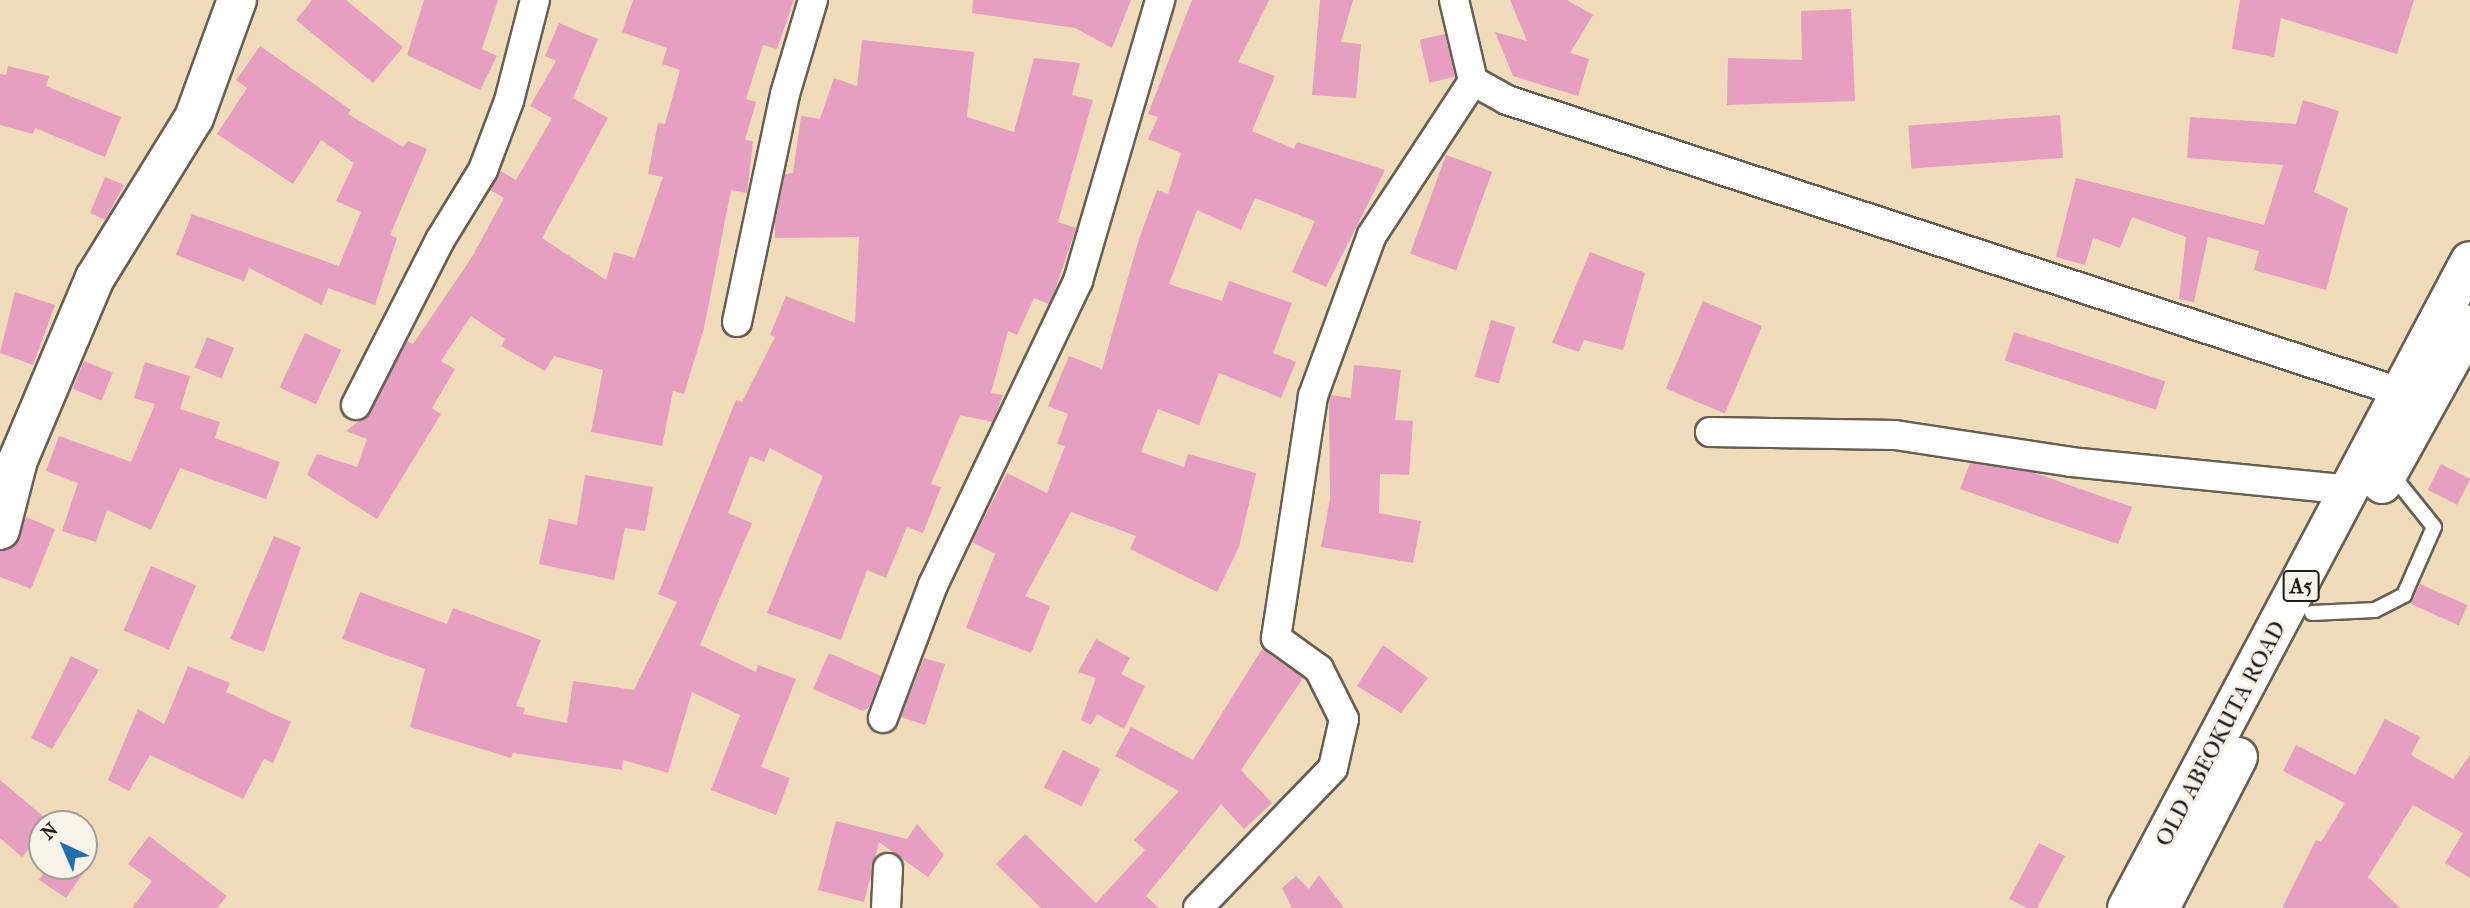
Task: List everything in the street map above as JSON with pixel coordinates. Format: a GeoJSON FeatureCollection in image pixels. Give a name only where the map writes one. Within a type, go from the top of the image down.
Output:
{"type":"FeatureCollection","features":[{"type":"Feature","properties":{"kind":"main road"},"geometry":{"type":"LineString","coordinates":[[0,530],[18,460],[95,278],[194,118],[237,0]]}},
{"type":"Feature","properties":{"kind":"main road","name":"OLD ABEOKUTA ROAD"},"geometry":{"type":"LineString","coordinates":[[2127,908],[2353,490],[2400,392],[2470,261]]}},
{"type":"Feature","properties":{"kind":"main road","name":"OLD ABEOKUTA ROAD"},"geometry":{"type":"LineString","coordinates":[[2160,908],[2312,613],[2470,325]]}},
{"type":"Feature","properties":{"kind":"street"},"geometry":{"type":"LineString","coordinates":[[356,405],[440,240],[484,170],[509,101],[534,0]]}},
{"type":"Feature","properties":{"kind":"street"},"geometry":{"type":"LineString","coordinates":[[737,322],[785,94],[813,0]]}},
{"type":"Feature","properties":{"kind":"street"},"geometry":{"type":"LineString","coordinates":[[883,718],[933,585],[1078,281],[1160,0]]}},
{"type":"Feature","properties":{"kind":"street"},"geometry":{"type":"LineString","coordinates":[[1198,908],[1333,768],[1344,719],[1319,669],[1276,638],[1313,396],[1372,235],[1473,81],[1454,0]]}},
{"type":"Feature","properties":{"kind":"street"},"geometry":{"type":"LineString","coordinates":[[1473,81],[1507,100],[2400,392]]}},
{"type":"Feature","properties":{"kind":"street"},"geometry":{"type":"LineString","coordinates":[[1710,432],[1895,435],[2071,462],[2353,490]]}},
{"type":"Feature","properties":{"kind":"street"},"geometry":{"type":"LineString","coordinates":[[886,908],[888,867]]}},
{"type":"Feature","properties":{"kind":"lane"},"geometry":{"type":"LineString","coordinates":[[2312,613],[2375,610],[2404,595],[2434,527],[2389,471]]}},
{"type":"Feature","properties":{"kind":"building"},"geometry":{"type":"Polygon","coordinates":[[[312,0],[346,0],[403,47],[373,83],[296,20],[312,0]]]}},
{"type":"Feature","properties":{"kind":"building"},"geometry":{"type":"Polygon","coordinates":[[[424,0],[498,0],[482,49],[497,56],[480,90],[407,55],[424,0]]]}},
{"type":"Feature","properties":{"kind":"building"},"geometry":{"type":"Polygon","coordinates":[[[633,0],[794,0],[777,49],[763,45],[746,99],[756,102],[745,140],[753,141],[747,193],[731,190],[704,328],[684,394],[673,391],[662,446],[591,432],[603,370],[554,356],[545,371],[501,346],[505,339],[471,316],[441,361],[455,369],[432,408],[441,414],[377,519],[307,475],[317,454],[357,467],[367,439],[346,431],[370,413],[407,341],[413,344],[472,257],[504,198],[490,190],[501,171],[516,180],[552,118],[530,106],[556,61],[545,56],[559,23],[598,39],[573,98],[608,118],[542,238],[606,280],[614,252],[635,258],[663,177],[648,174],[658,123],[665,124],[680,70],[662,64],[667,48],[622,32],[633,0]]]}},
{"type":"Feature","properties":{"kind":"building"},"geometry":{"type":"Polygon","coordinates":[[[973,0],[1131,0],[1112,48],[1075,28],[972,13],[973,0]]]}},
{"type":"Feature","properties":{"kind":"building"},"geometry":{"type":"Polygon","coordinates":[[[1192,0],[1269,0],[1238,62],[1275,76],[1252,131],[1294,149],[1297,142],[1385,170],[1326,287],[1292,272],[1315,221],[1255,198],[1241,230],[1197,210],[1169,284],[1222,301],[1229,281],[1292,303],[1273,353],[1296,362],[1281,398],[1219,373],[1199,425],[1158,409],[1141,452],[1184,467],[1188,454],[1256,473],[1239,547],[1217,592],[1130,549],[1136,536],[1071,512],[1025,596],[1050,606],[1031,653],[966,628],[995,554],[972,542],[1007,473],[1047,493],[1065,446],[1057,444],[1068,414],[1048,406],[1069,356],[1102,369],[1139,239],[1157,190],[1168,194],[1181,153],[1148,139],[1158,117],[1148,114],[1192,0]]]}},
{"type":"Feature","properties":{"kind":"building"},"geometry":{"type":"Polygon","coordinates":[[[1320,0],[1353,0],[1341,42],[1361,44],[1356,98],[1312,95],[1320,0]]]}},
{"type":"Feature","properties":{"kind":"building"},"geometry":{"type":"Polygon","coordinates":[[[1510,0],[1567,0],[1593,15],[1570,53],[1589,59],[1578,96],[1513,76],[1495,32],[1527,41],[1510,0]]]}},
{"type":"Feature","properties":{"kind":"building"},"geometry":{"type":"Polygon","coordinates":[[[2240,0],[2414,0],[2397,54],[2281,18],[2274,57],[2232,49],[2240,0]]]}},
{"type":"Feature","properties":{"kind":"building"},"geometry":{"type":"Polygon","coordinates":[[[1851,9],[1855,101],[1727,105],[1728,58],[1802,60],[1801,11],[1851,9]]]}},
{"type":"Feature","properties":{"kind":"building"},"geometry":{"type":"Polygon","coordinates":[[[1445,34],[1455,77],[1430,83],[1420,40],[1445,34]]]}},
{"type":"Feature","properties":{"kind":"building"},"geometry":{"type":"Polygon","coordinates":[[[862,40],[974,52],[967,117],[1014,132],[1034,58],[1080,63],[1072,95],[1093,100],[1058,222],[1076,228],[1049,304],[1034,298],[1017,335],[1008,331],[991,393],[1003,395],[993,422],[960,415],[931,484],[941,487],[923,533],[907,527],[886,578],[867,570],[841,640],[767,613],[823,476],[770,448],[764,462],[750,456],[728,513],[752,523],[700,645],[756,672],[758,665],[796,679],[761,767],[790,778],[776,815],[711,790],[740,715],[692,692],[668,773],[623,760],[622,770],[513,753],[511,758],[410,727],[425,669],[342,639],[360,592],[447,624],[453,608],[541,640],[516,706],[525,708],[523,714],[567,723],[573,681],[634,690],[677,602],[658,594],[736,400],[742,402],[775,337],[770,335],[786,296],[855,323],[859,237],[775,238],[775,221],[785,174],[793,173],[801,116],[820,119],[834,78],[857,86],[862,40]]]}},
{"type":"Feature","properties":{"kind":"building"},"geometry":{"type":"Polygon","coordinates":[[[260,46],[351,110],[348,114],[403,147],[408,141],[427,149],[390,235],[397,238],[375,305],[328,288],[322,305],[249,268],[244,281],[176,255],[192,214],[339,266],[361,212],[336,201],[354,163],[321,140],[293,184],[217,134],[247,88],[236,80],[260,46]]]}},
{"type":"Feature","properties":{"kind":"building"},"geometry":{"type":"Polygon","coordinates":[[[8,66],[49,76],[46,86],[121,117],[105,157],[35,128],[33,134],[0,125],[0,74],[6,75],[8,66]]]}},
{"type":"Feature","properties":{"kind":"building"},"geometry":{"type":"Polygon","coordinates":[[[2303,100],[2339,111],[2314,192],[2348,208],[2326,290],[2254,270],[2259,251],[2208,237],[2194,302],[2179,299],[2186,237],[2132,217],[2120,248],[2093,238],[2085,265],[2056,257],[2076,178],[2264,225],[2283,165],[2187,158],[2190,117],[2296,124],[2303,100]]]}},
{"type":"Feature","properties":{"kind":"building"},"geometry":{"type":"Polygon","coordinates":[[[2060,115],[2063,158],[1911,168],[1908,126],[2060,115]]]}},
{"type":"Feature","properties":{"kind":"building"},"geometry":{"type":"Polygon","coordinates":[[[1446,155],[1492,172],[1456,270],[1410,254],[1446,155]]]}},
{"type":"Feature","properties":{"kind":"building"},"geometry":{"type":"Polygon","coordinates":[[[105,177],[124,185],[105,220],[90,213],[105,177]]]}},
{"type":"Feature","properties":{"kind":"building"},"geometry":{"type":"Polygon","coordinates":[[[1590,252],[1645,273],[1623,350],[1584,340],[1579,352],[1552,343],[1590,252]]]}},
{"type":"Feature","properties":{"kind":"building"},"geometry":{"type":"Polygon","coordinates":[[[15,292],[55,305],[33,365],[0,353],[15,292]]]}},
{"type":"Feature","properties":{"kind":"building"},"geometry":{"type":"Polygon","coordinates":[[[1703,301],[1762,326],[1725,413],[1666,388],[1703,301]]]}},
{"type":"Feature","properties":{"kind":"building"},"geometry":{"type":"Polygon","coordinates":[[[1491,320],[1515,327],[1499,384],[1475,377],[1491,320]]]}},
{"type":"Feature","properties":{"kind":"building"},"geometry":{"type":"Polygon","coordinates":[[[2014,332],[2165,381],[2156,410],[2005,361],[2014,332]]]}},
{"type":"Feature","properties":{"kind":"building"},"geometry":{"type":"Polygon","coordinates":[[[305,333],[341,350],[316,404],[280,387],[305,333]]]}},
{"type":"Feature","properties":{"kind":"building"},"geometry":{"type":"Polygon","coordinates":[[[207,337],[234,348],[222,378],[195,368],[207,337]]]}},
{"type":"Feature","properties":{"kind":"building"},"geometry":{"type":"Polygon","coordinates":[[[84,361],[113,373],[102,400],[73,389],[84,361]]]}},
{"type":"Feature","properties":{"kind":"building"},"geometry":{"type":"Polygon","coordinates":[[[145,362],[190,376],[180,409],[220,422],[215,438],[280,462],[266,499],[180,468],[151,530],[107,510],[96,542],[62,531],[78,483],[46,471],[59,436],[131,462],[155,404],[134,398],[145,362]]]}},
{"type":"Feature","properties":{"kind":"building"},"geometry":{"type":"Polygon","coordinates":[[[1354,365],[1401,370],[1395,420],[1413,421],[1409,475],[1380,474],[1379,513],[1421,521],[1413,563],[1321,547],[1330,499],[1329,400],[1331,395],[1351,398],[1354,365]]]}},
{"type":"Feature","properties":{"kind":"building"},"geometry":{"type":"Polygon","coordinates":[[[1970,463],[2035,473],[2132,507],[2118,544],[1960,489],[1970,463]]]}},
{"type":"Feature","properties":{"kind":"building"},"geometry":{"type":"Polygon","coordinates":[[[2441,464],[2470,479],[2457,505],[2428,490],[2441,464]]]}},
{"type":"Feature","properties":{"kind":"building"},"geometry":{"type":"Polygon","coordinates":[[[585,475],[653,487],[645,531],[625,528],[614,580],[539,564],[549,519],[577,525],[585,475]]]}},
{"type":"Feature","properties":{"kind":"building"},"geometry":{"type":"Polygon","coordinates":[[[26,517],[55,529],[31,589],[0,577],[0,551],[16,545],[26,517]]]}},
{"type":"Feature","properties":{"kind":"building"},"geometry":{"type":"Polygon","coordinates":[[[274,536],[301,547],[264,652],[230,639],[274,536]]]}},
{"type":"Feature","properties":{"kind":"building"},"geometry":{"type":"Polygon","coordinates":[[[151,566],[196,585],[169,650],[124,630],[151,566]]]}},
{"type":"Feature","properties":{"kind":"building"},"geometry":{"type":"Polygon","coordinates":[[[2420,584],[2468,605],[2459,625],[2411,604],[2420,584]]]}},
{"type":"Feature","properties":{"kind":"building"},"geometry":{"type":"Polygon","coordinates":[[[1096,639],[1130,658],[1121,674],[1145,686],[1124,729],[1097,714],[1091,725],[1081,720],[1096,678],[1078,672],[1096,639]]]}},
{"type":"Feature","properties":{"kind":"building"},"geometry":{"type":"Polygon","coordinates":[[[1383,645],[1428,678],[1401,713],[1357,686],[1383,645]]]}},
{"type":"Feature","properties":{"kind":"building"},"geometry":{"type":"Polygon","coordinates":[[[1262,649],[1303,678],[1241,770],[1272,803],[1244,829],[1221,804],[1146,896],[1159,908],[1041,908],[996,864],[1025,834],[1096,903],[1145,850],[1134,840],[1179,791],[1115,756],[1131,727],[1193,760],[1262,649]]]}},
{"type":"Feature","properties":{"kind":"building"},"geometry":{"type":"Polygon","coordinates":[[[829,653],[881,676],[869,707],[863,711],[813,689],[829,653]]]}},
{"type":"Feature","properties":{"kind":"building"},"geometry":{"type":"Polygon","coordinates":[[[71,656],[99,670],[52,749],[31,738],[71,656]]]}},
{"type":"Feature","properties":{"kind":"building"},"geometry":{"type":"Polygon","coordinates":[[[924,658],[945,664],[925,725],[901,717],[924,658]]]}},
{"type":"Feature","properties":{"kind":"building"},"geometry":{"type":"Polygon","coordinates":[[[188,666],[230,683],[226,692],[291,722],[273,763],[264,759],[243,799],[150,755],[129,791],[108,780],[138,709],[164,724],[188,666]]]}},
{"type":"Feature","properties":{"kind":"building"},"geometry":{"type":"Polygon","coordinates":[[[2385,719],[2420,737],[2411,755],[2453,779],[2470,755],[2470,878],[2445,863],[2463,833],[2413,805],[2368,877],[2400,908],[2282,908],[2316,840],[2321,842],[2345,803],[2283,771],[2296,745],[2355,775],[2385,719]]]}},
{"type":"Feature","properties":{"kind":"building"},"geometry":{"type":"Polygon","coordinates":[[[1063,750],[1100,769],[1081,806],[1044,787],[1063,750]]]}},
{"type":"Feature","properties":{"kind":"building"},"geometry":{"type":"Polygon","coordinates":[[[0,780],[36,810],[28,810],[28,850],[22,857],[0,838],[0,780]]]}},
{"type":"Feature","properties":{"kind":"building"},"geometry":{"type":"Polygon","coordinates":[[[836,821],[907,839],[917,824],[944,855],[928,877],[879,842],[864,902],[818,890],[836,821]]]}},
{"type":"Feature","properties":{"kind":"building"},"geometry":{"type":"Polygon","coordinates":[[[149,836],[227,896],[217,908],[132,908],[152,881],[128,864],[149,836]]]}},
{"type":"Feature","properties":{"kind":"building"},"geometry":{"type":"Polygon","coordinates":[[[2039,843],[2065,856],[2037,908],[2027,908],[2009,899],[2039,843]]]}},
{"type":"Feature","properties":{"kind":"building"},"geometry":{"type":"Polygon","coordinates":[[[1319,875],[1344,908],[1292,908],[1282,888],[1296,876],[1309,889],[1319,875]]]}},
{"type":"Feature","properties":{"kind":"building"},"geometry":{"type":"Polygon","coordinates":[[[39,880],[78,880],[66,898],[39,880]]]}}]}
